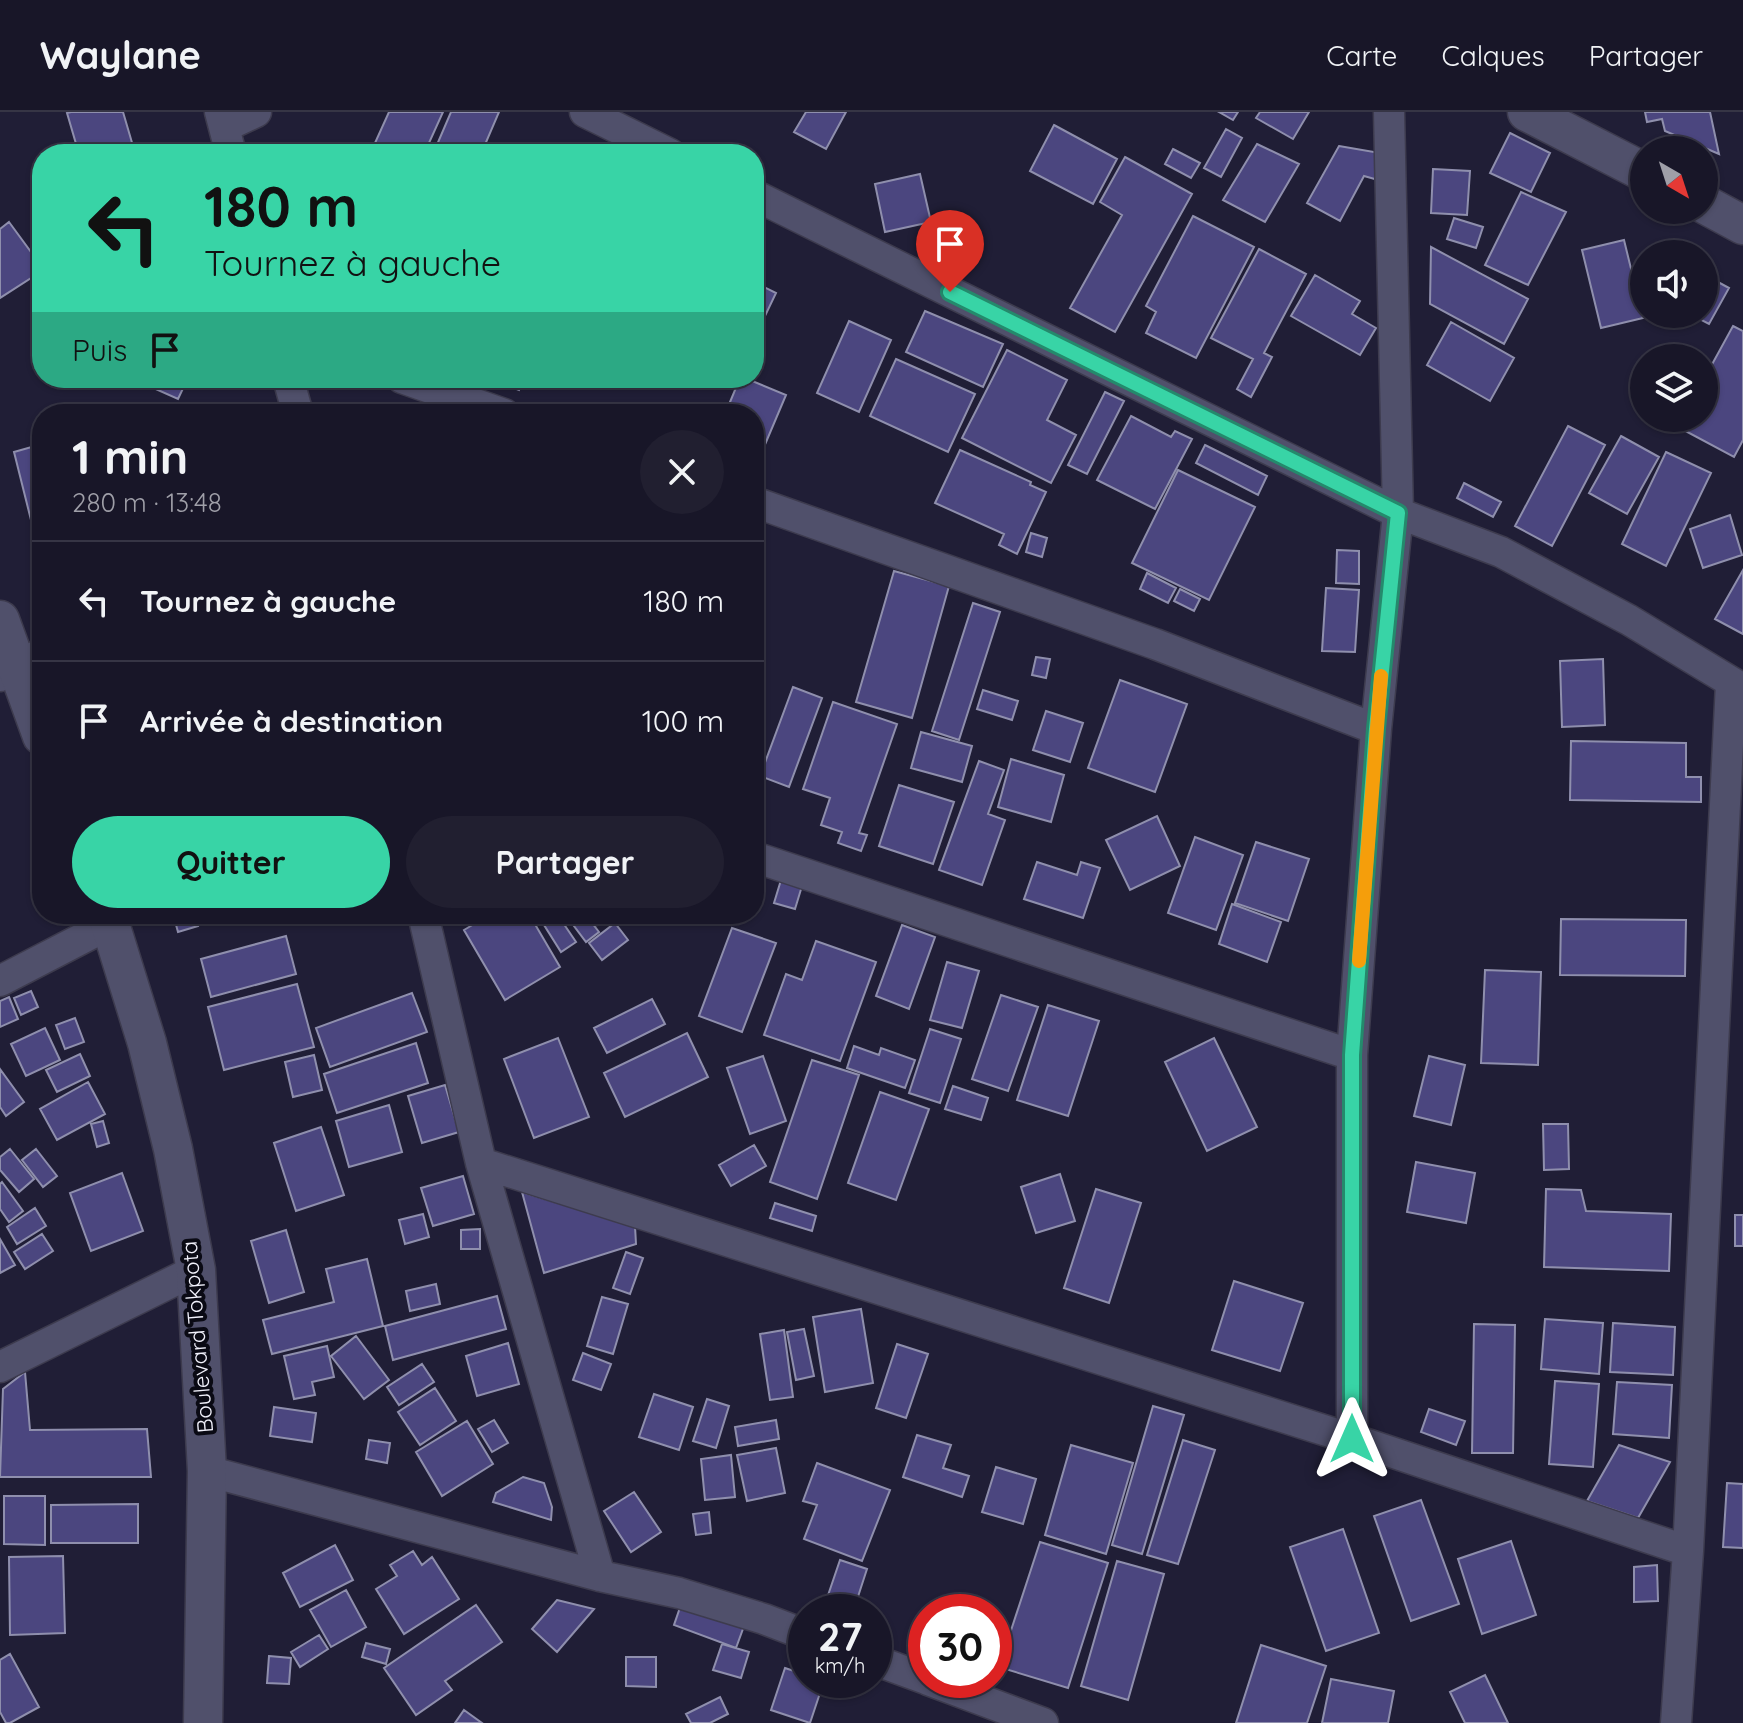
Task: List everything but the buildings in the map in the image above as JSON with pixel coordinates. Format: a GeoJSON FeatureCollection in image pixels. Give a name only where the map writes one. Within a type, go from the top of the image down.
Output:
{"type":"FeatureCollection","features":[{"type":"Feature","properties":{"kind":"street"},"geometry":{"type":"LineString","coordinates":[[225,131],[256,112]]}},
{"type":"Feature","properties":{"kind":"street"},"geometry":{"type":"LineString","coordinates":[[585,112],[650,144]]}},
{"type":"Feature","properties":{"kind":"street"},"geometry":{"type":"LineString","coordinates":[[1352,1439],[1352,1055],[1376,729],[1398,513],[1389,112]]}},
{"type":"Feature","properties":{"kind":"street"},"geometry":{"type":"LineString","coordinates":[[1548,117],[1630,164]]}},
{"type":"Feature","properties":{"kind":"street"},"geometry":{"type":"LineString","coordinates":[[764,200],[1398,513],[1501,552],[1629,620],[1737,686],[1676,1723]]}},
{"type":"Feature","properties":{"kind":"street"},"geometry":{"type":"LineString","coordinates":[[1718,212],[1743,225]]}},
{"type":"Feature","properties":{"kind":"street"},"geometry":{"type":"LineString","coordinates":[[430,388],[476,404]]}},
{"type":"Feature","properties":{"kind":"street"},"geometry":{"type":"LineString","coordinates":[[764,506],[1140,638],[1376,729]]}},
{"type":"Feature","properties":{"kind":"street"},"geometry":{"type":"LineString","coordinates":[[0,620],[20,665],[32,704]]}},
{"type":"Feature","properties":{"kind":"street"},"geometry":{"type":"LineString","coordinates":[[764,860],[1352,1055]]}},
{"type":"Feature","properties":{"kind":"street"},"geometry":{"type":"LineString","coordinates":[[0,981],[99,924]]}},
{"type":"Feature","properties":{"kind":"street","name":"Boulevard Tokpota"},"geometry":{"type":"LineString","coordinates":[[110,924],[147,1043],[173,1149],[196,1270],[207,1471],[203,1723]]}},
{"type":"Feature","properties":{"kind":"street"},"geometry":{"type":"LineString","coordinates":[[425,924],[481,1163],[600,1576]]}},
{"type":"Feature","properties":{"kind":"street"},"geometry":{"type":"LineString","coordinates":[[481,1163],[1352,1439],[1688,1551]]}},
{"type":"Feature","properties":{"kind":"street"},"geometry":{"type":"LineString","coordinates":[[0,1367],[196,1270]]}},
{"type":"Feature","properties":{"kind":"street"},"geometry":{"type":"LineString","coordinates":[[207,1471],[600,1576],[679,1593],[788,1628]]}},
{"type":"Feature","properties":{"kind":"street"},"geometry":{"type":"LineString","coordinates":[[976,1698],[1043,1723]]}},
{"type":"Feature","properties":{"kind":"slow traffic"},"geometry":{"type":"LineString","coordinates":[[1359,961],[1381,676]]}},
{"type":"Feature","properties":{"kind":"route"},"geometry":{"type":"LineString","coordinates":[[950,292],[1398,513],[1376,729],[1352,1055],[1352,1439]]}}]}
